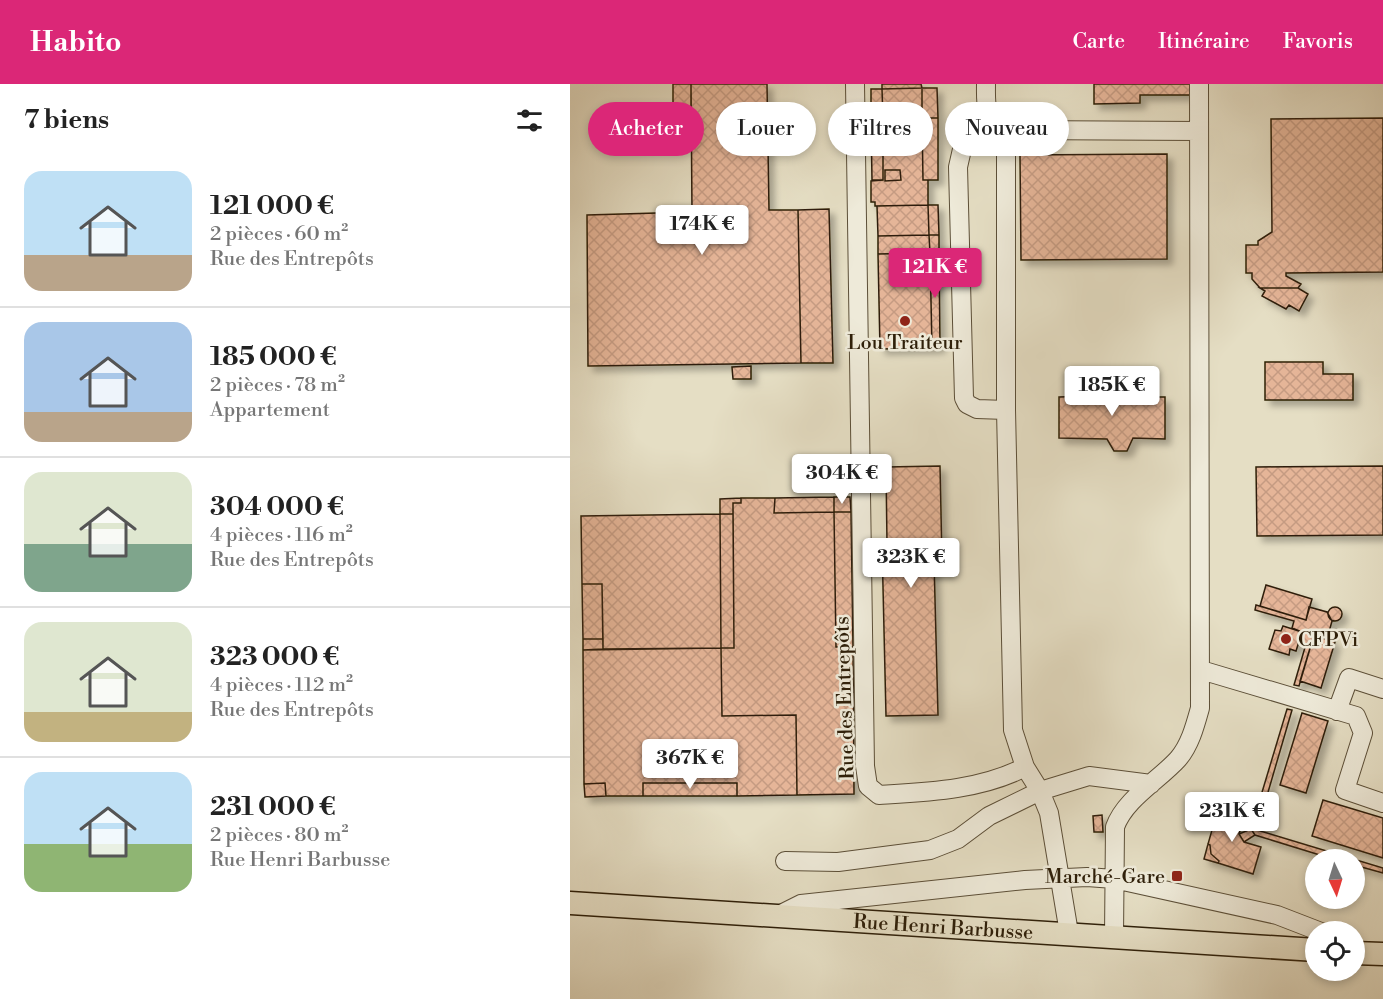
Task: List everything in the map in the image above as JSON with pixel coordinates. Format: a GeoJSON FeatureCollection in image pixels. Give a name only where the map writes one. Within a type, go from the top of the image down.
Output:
{"type":"FeatureCollection","features":[{"type":"Feature","properties":{"kind":"main road","name":"Rue Henri Barbusse"},"geometry":{"type":"LineString","coordinates":[[570,903],[1305,949]]}},
{"type":"Feature","properties":{"kind":"main road"},"geometry":{"type":"LineString","coordinates":[[1365,953],[1383,954]]}},
{"type":"Feature","properties":{"kind":"street","name":"Rue des Entrepôts"},"geometry":{"type":"LineString","coordinates":[[855,84],[865,766],[868,786],[879,795],[954,789],[1009,776],[1025,767]]}},
{"type":"Feature","properties":{"kind":"street"},"geometry":{"type":"LineString","coordinates":[[986,84],[986,102]]}},
{"type":"Feature","properties":{"kind":"street"},"geometry":{"type":"LineString","coordinates":[[1114,936],[1115,827],[1120,814],[1179,758],[1191,739],[1200,708],[1199,84]]}},
{"type":"Feature","properties":{"kind":"street"},"geometry":{"type":"LineString","coordinates":[[1069,128],[1199,131]]}},
{"type":"Feature","properties":{"kind":"street"},"geometry":{"type":"LineString","coordinates":[[960,156],[958,167],[964,398],[967,404],[977,409],[1006,410]]}},
{"type":"Feature","properties":{"kind":"street"},"geometry":{"type":"LineString","coordinates":[[1000,156],[1013,730],[1025,767],[1041,791],[1049,813],[1062,878],[1069,933]]}},
{"type":"Feature","properties":{"kind":"street"},"geometry":{"type":"LineString","coordinates":[[1201,670],[1356,716],[1364,733],[1345,790],[1383,803]]}},
{"type":"Feature","properties":{"kind":"street"},"geometry":{"type":"LineString","coordinates":[[1337,711],[1348,678],[1383,689]]}},
{"type":"Feature","properties":{"kind":"street"},"geometry":{"type":"LineString","coordinates":[[785,861],[838,862],[930,850],[958,839],[989,816],[1041,791],[1089,776],[1151,784]]}},
{"type":"Feature","properties":{"kind":"street"},"geometry":{"type":"LineString","coordinates":[[777,916],[801,904],[1062,878],[1114,879],[1277,915],[1305,926]]}},
{"type":"Feature","properties":{"kind":"building"},"geometry":{"type":"Polygon","coordinates":[[[673,84],[691,84],[691,102],[673,102],[673,84]]]}},
{"type":"Feature","properties":{"kind":"building"},"geometry":{"type":"Polygon","coordinates":[[[691,84],[767,84],[767,102],[716,102],[716,156],[768,156],[769,210],[798,210],[801,363],[588,366],[587,215],[692,212],[692,156],[704,156],[704,102],[691,102],[691,84]]]}},
{"type":"Feature","properties":{"kind":"building"},"geometry":{"type":"Polygon","coordinates":[[[882,84],[921,84],[922,88],[882,89],[882,84]]]}},
{"type":"Feature","properties":{"kind":"building"},"geometry":{"type":"Polygon","coordinates":[[[1094,84],[1190,84],[1190,95],[1140,95],[1140,103],[1094,104],[1094,84]]]}},
{"type":"Feature","properties":{"kind":"building"},"geometry":{"type":"Polygon","coordinates":[[[922,88],[922,102],[882,102],[882,89],[922,88]]]}},
{"type":"Feature","properties":{"kind":"building"},"geometry":{"type":"Polygon","coordinates":[[[922,88],[937,88],[938,118],[933,118],[933,102],[922,102],[922,88]]]}},
{"type":"Feature","properties":{"kind":"building"},"geometry":{"type":"Polygon","coordinates":[[[871,89],[882,89],[882,102],[871,102],[871,89]]]}},
{"type":"Feature","properties":{"kind":"building"},"geometry":{"type":"Polygon","coordinates":[[[933,118],[938,118],[938,180],[923,180],[923,156],[933,156],[933,118]]]}},
{"type":"Feature","properties":{"kind":"building"},"geometry":{"type":"Polygon","coordinates":[[[1383,118],[1383,272],[1286,273],[1286,276],[1301,284],[1298,288],[1260,288],[1252,279],[1252,273],[1246,273],[1246,245],[1258,245],[1258,241],[1272,232],[1271,119],[1383,118]]]}},
{"type":"Feature","properties":{"kind":"building"},"geometry":{"type":"Polygon","coordinates":[[[1167,154],[1167,259],[1021,260],[1020,156],[1167,154]]]}},
{"type":"Feature","properties":{"kind":"building"},"geometry":{"type":"Polygon","coordinates":[[[872,156],[883,156],[883,180],[872,180],[872,156]]]}},
{"type":"Feature","properties":{"kind":"building"},"geometry":{"type":"Polygon","coordinates":[[[883,156],[923,156],[923,180],[928,180],[928,205],[875,206],[875,202],[871,202],[871,181],[883,180],[883,156]],[[885,170],[885,181],[901,180],[900,170],[885,170]]]}},
{"type":"Feature","properties":{"kind":"building"},"geometry":{"type":"Polygon","coordinates":[[[885,170],[900,170],[901,180],[885,181],[885,170]]]}},
{"type":"Feature","properties":{"kind":"building"},"geometry":{"type":"Polygon","coordinates":[[[928,205],[929,235],[878,236],[877,206],[928,205]]]}},
{"type":"Feature","properties":{"kind":"building"},"geometry":{"type":"Polygon","coordinates":[[[928,205],[938,205],[939,235],[929,235],[928,205]]]}},
{"type":"Feature","properties":{"kind":"building"},"geometry":{"type":"Polygon","coordinates":[[[829,209],[833,363],[801,363],[798,210],[829,209]]]}},
{"type":"Feature","properties":{"kind":"building"},"geometry":{"type":"Polygon","coordinates":[[[929,235],[930,253],[878,254],[878,236],[929,235]]]}},
{"type":"Feature","properties":{"kind":"building"},"geometry":{"type":"Polygon","coordinates":[[[929,235],[939,235],[939,253],[930,253],[929,235]]]}},
{"type":"Feature","properties":{"kind":"building"},"geometry":{"type":"Polygon","coordinates":[[[930,253],[939,253],[940,347],[932,348],[930,253]]]}},
{"type":"Feature","properties":{"kind":"building","name":"Lou Traiteur"},"geometry":{"type":"Polygon","coordinates":[[[930,253],[932,348],[880,349],[878,254],[930,253]]]}},
{"type":"Feature","properties":{"kind":"building"},"geometry":{"type":"Polygon","coordinates":[[[1260,288],[1298,288],[1308,294],[1299,311],[1289,305],[1286,309],[1262,296],[1265,291],[1260,288]]]}},
{"type":"Feature","properties":{"kind":"building"},"geometry":{"type":"Polygon","coordinates":[[[1265,362],[1323,362],[1323,374],[1353,374],[1353,400],[1265,400],[1265,362]]]}},
{"type":"Feature","properties":{"kind":"building"},"geometry":{"type":"Polygon","coordinates":[[[751,366],[751,379],[733,379],[732,367],[751,366]]]}},
{"type":"Feature","properties":{"kind":"building"},"geometry":{"type":"Polygon","coordinates":[[[1089,387],[1119,387],[1120,397],[1165,397],[1165,439],[1133,438],[1127,451],[1114,451],[1107,439],[1059,438],[1059,397],[1088,396],[1089,387]]]}},
{"type":"Feature","properties":{"kind":"building"},"geometry":{"type":"Polygon","coordinates":[[[940,466],[942,561],[934,561],[938,715],[886,716],[882,544],[887,544],[886,467],[940,466]]]}},
{"type":"Feature","properties":{"kind":"building"},"geometry":{"type":"Polygon","coordinates":[[[1383,466],[1383,535],[1257,536],[1256,467],[1383,466]]]}},
{"type":"Feature","properties":{"kind":"building"},"geometry":{"type":"Polygon","coordinates":[[[834,497],[834,512],[774,513],[775,498],[834,497]]]}},
{"type":"Feature","properties":{"kind":"building"},"geometry":{"type":"Polygon","coordinates":[[[834,497],[850,497],[851,512],[834,512],[834,497]]]}},
{"type":"Feature","properties":{"kind":"building"},"geometry":{"type":"Polygon","coordinates":[[[741,498],[775,498],[774,513],[834,512],[836,647],[853,647],[854,794],[797,795],[796,715],[722,716],[721,648],[734,648],[733,503],[741,503],[741,498]]]}},
{"type":"Feature","properties":{"kind":"building"},"geometry":{"type":"Polygon","coordinates":[[[741,498],[741,503],[733,503],[733,514],[720,514],[720,499],[741,498]]]}},
{"type":"Feature","properties":{"kind":"building"},"geometry":{"type":"Polygon","coordinates":[[[834,512],[851,512],[853,647],[836,647],[834,512]]]}},
{"type":"Feature","properties":{"kind":"building"},"geometry":{"type":"Polygon","coordinates":[[[720,514],[721,648],[603,649],[602,584],[582,584],[581,516],[720,514]]]}},
{"type":"Feature","properties":{"kind":"building"},"geometry":{"type":"Polygon","coordinates":[[[720,514],[733,514],[734,648],[721,648],[720,514]]]}},
{"type":"Feature","properties":{"kind":"building"},"geometry":{"type":"Polygon","coordinates":[[[582,584],[602,584],[603,639],[583,639],[582,584]]]}},
{"type":"Feature","properties":{"kind":"building"},"geometry":{"type":"Polygon","coordinates":[[[1266,585],[1312,599],[1306,620],[1260,606],[1266,585]]]}},
{"type":"Feature","properties":{"kind":"building"},"geometry":{"type":"Polygon","coordinates":[[[1256,605],[1306,620],[1309,607],[1327,612],[1332,621],[1327,639],[1314,635],[1299,686],[1294,685],[1306,644],[1299,642],[1302,632],[1292,628],[1294,621],[1255,610],[1256,605]]]}},
{"type":"Feature","properties":{"kind":"building"},"geometry":{"type":"Polygon","coordinates":[[[1332,607],[1338,607],[1342,614],[1338,621],[1332,621],[1328,617],[1328,611],[1332,607]]]}},
{"type":"Feature","properties":{"kind":"building"},"geometry":{"type":"Polygon","coordinates":[[[1283,626],[1302,632],[1296,651],[1290,649],[1289,655],[1269,649],[1275,630],[1281,631],[1283,626]]]}},
{"type":"Feature","properties":{"kind":"building"},"geometry":{"type":"Polygon","coordinates":[[[1314,635],[1335,642],[1321,688],[1300,681],[1314,635]]]}},
{"type":"Feature","properties":{"kind":"building"},"geometry":{"type":"Polygon","coordinates":[[[583,639],[603,639],[603,649],[583,650],[583,639]]]}},
{"type":"Feature","properties":{"kind":"building"},"geometry":{"type":"Polygon","coordinates":[[[721,648],[722,716],[796,715],[797,795],[737,796],[737,783],[643,783],[643,796],[606,796],[605,783],[584,784],[583,650],[721,648]]]}},
{"type":"Feature","properties":{"kind":"building"},"geometry":{"type":"Polygon","coordinates":[[[1287,709],[1292,710],[1257,830],[1320,849],[1305,850],[1255,835],[1251,829],[1287,709]]]}},
{"type":"Feature","properties":{"kind":"building"},"geometry":{"type":"Polygon","coordinates":[[[1302,713],[1328,721],[1306,793],[1280,785],[1302,713]]]}},
{"type":"Feature","properties":{"kind":"building"},"geometry":{"type":"Polygon","coordinates":[[[605,783],[606,796],[585,797],[584,784],[605,783]]]}},
{"type":"Feature","properties":{"kind":"building"},"geometry":{"type":"Polygon","coordinates":[[[643,783],[737,783],[737,796],[643,796],[643,783]]]}},
{"type":"Feature","properties":{"kind":"building"},"geometry":{"type":"Polygon","coordinates":[[[1323,800],[1383,818],[1383,858],[1365,852],[1365,849],[1354,849],[1312,836],[1323,800]]]}},
{"type":"Feature","properties":{"kind":"building"},"geometry":{"type":"Polygon","coordinates":[[[1218,809],[1244,817],[1239,834],[1244,842],[1261,847],[1253,874],[1218,863],[1219,861],[1211,854],[1208,844],[1218,809]]]}},
{"type":"Feature","properties":{"kind":"building"},"geometry":{"type":"Polygon","coordinates":[[[1102,815],[1103,832],[1094,832],[1093,816],[1102,815]]]}},
{"type":"Feature","properties":{"kind":"building"},"geometry":{"type":"Polygon","coordinates":[[[1251,829],[1255,835],[1244,842],[1239,834],[1251,829]]]}},
{"type":"Feature","properties":{"kind":"building"},"geometry":{"type":"Polygon","coordinates":[[[1208,844],[1211,854],[1219,861],[1218,863],[1204,859],[1208,844]]]}},
{"type":"Feature","properties":{"kind":"building"},"geometry":{"type":"Polygon","coordinates":[[[1365,863],[1383,868],[1383,873],[1365,868],[1365,863]]]}},
{"type":"Feature","properties":{"kind":"place","name":"Lou Traiteur"},"geometry":{"type":"Point","coordinates":[905,321]}},
{"type":"Feature","properties":{"kind":"place","name":"CFPVi"},"geometry":{"type":"Point","coordinates":[1286,639]}},
{"type":"Feature","properties":{"kind":"place","name":"Marché-Gare"},"geometry":{"type":"Point","coordinates":[1177,876]}}]}
